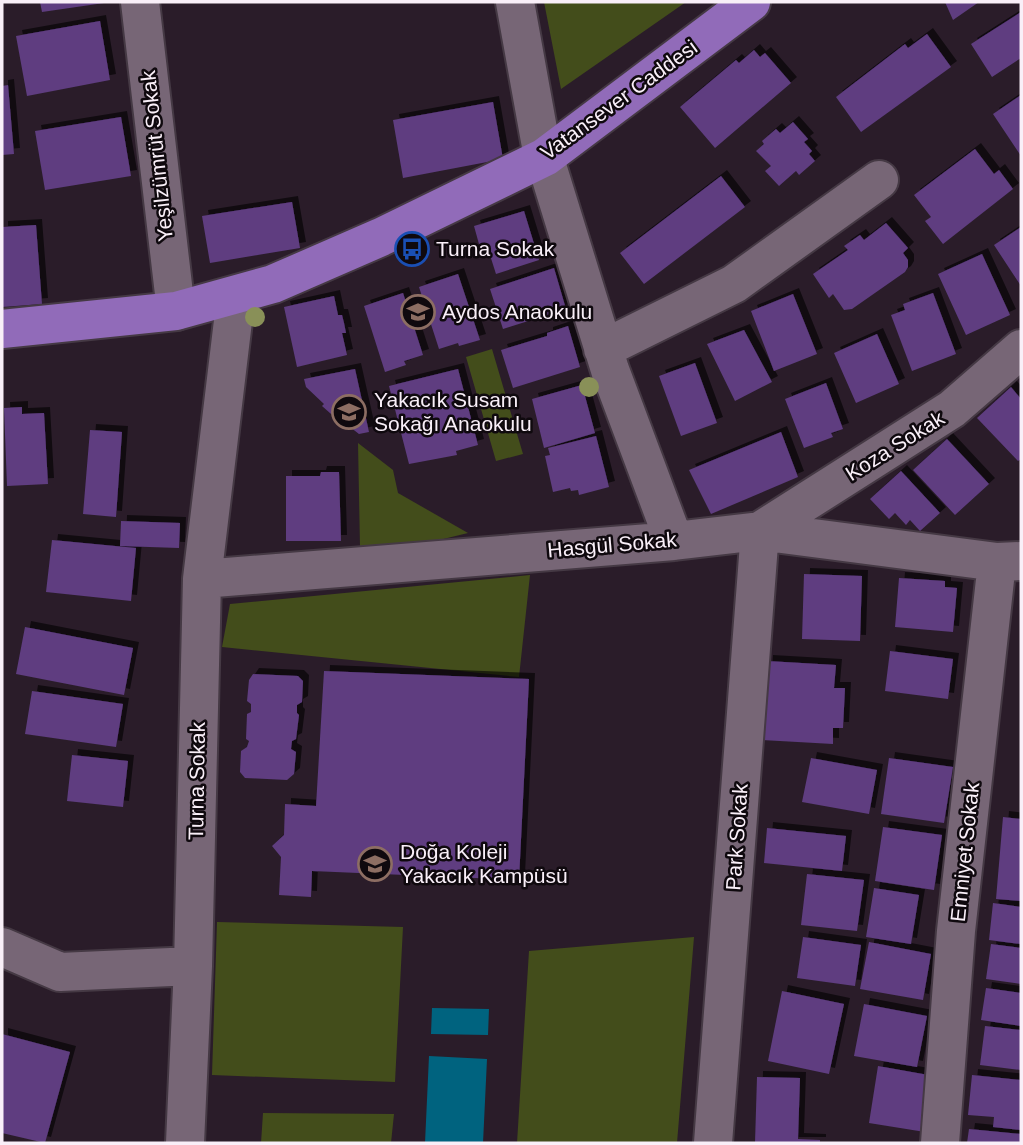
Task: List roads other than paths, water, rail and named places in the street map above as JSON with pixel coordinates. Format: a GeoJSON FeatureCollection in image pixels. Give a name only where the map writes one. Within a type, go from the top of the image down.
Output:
{"type":"FeatureCollection","features":[{"type":"Feature","properties":{"kind":"main road","name":"Vatansever Caddesi"},"geometry":{"type":"LineString","coordinates":[[2,329],[176,311],[273,285],[381,237],[545,158],[751,2]]}},
{"type":"Feature","properties":{"kind":"street","name":"Yeşilzümrüt Sokak"},"geometry":{"type":"LineString","coordinates":[[139,2],[176,311]]}},
{"type":"Feature","properties":{"kind":"street"},"geometry":{"type":"LineString","coordinates":[[515,2],[541,146],[603,349],[674,541]]}},
{"type":"Feature","properties":{"kind":"street"},"geometry":{"type":"LineString","coordinates":[[603,349],[734,284],[879,180]]}},
{"type":"Feature","properties":{"kind":"street","name":"Turna Sokak"},"geometry":{"type":"LineString","coordinates":[[185,1143],[193,967],[202,579],[236,296]]}},
{"type":"Feature","properties":{"kind":"street","name":"Koza Sokak"},"geometry":{"type":"LineString","coordinates":[[760,531],[952,409],[1021,349]]}},
{"type":"Feature","properties":{"kind":"street","name":"Hasgül Sokak"},"geometry":{"type":"LineString","coordinates":[[202,579],[674,541],[760,531],[1009,561]]}},
{"type":"Feature","properties":{"kind":"street","name":"Park Sokak"},"geometry":{"type":"LineString","coordinates":[[713,1143],[760,531]]}},
{"type":"Feature","properties":{"kind":"street","name":"Emniyet Sokak"},"geometry":{"type":"LineString","coordinates":[[940,1143],[956,931],[1009,561]]}},
{"type":"Feature","properties":{"kind":"street"},"geometry":{"type":"LineString","coordinates":[[2,947],[60,972],[193,967]]}},
{"type":"Feature","properties":{"kind":"water"},"geometry":{"type":"Polygon","coordinates":[[[432,1008],[489,1009],[488,1035],[431,1034],[432,1008]]]}},
{"type":"Feature","properties":{"kind":"water"},"geometry":{"type":"Polygon","coordinates":[[[429,1056],[487,1059],[483,1143],[425,1143],[429,1056]]]}},
{"type":"Feature","properties":{"kind":"place","name":"Turna Sokak"},"geometry":{"type":"Point","coordinates":[412,249]}},
{"type":"Feature","properties":{"kind":"place","name":"Aydos Anaokulu"},"geometry":{"type":"Point","coordinates":[418,312]}},
{"type":"Feature","properties":{"kind":"place","name":"Yakacık Susam Sokağı Anaokulu"},"geometry":{"type":"Point","coordinates":[349,412]}},
{"type":"Feature","properties":{"kind":"place","name":"Doğa Koleji Yakacık Kampüsü"},"geometry":{"type":"Point","coordinates":[375,864]}}]}
